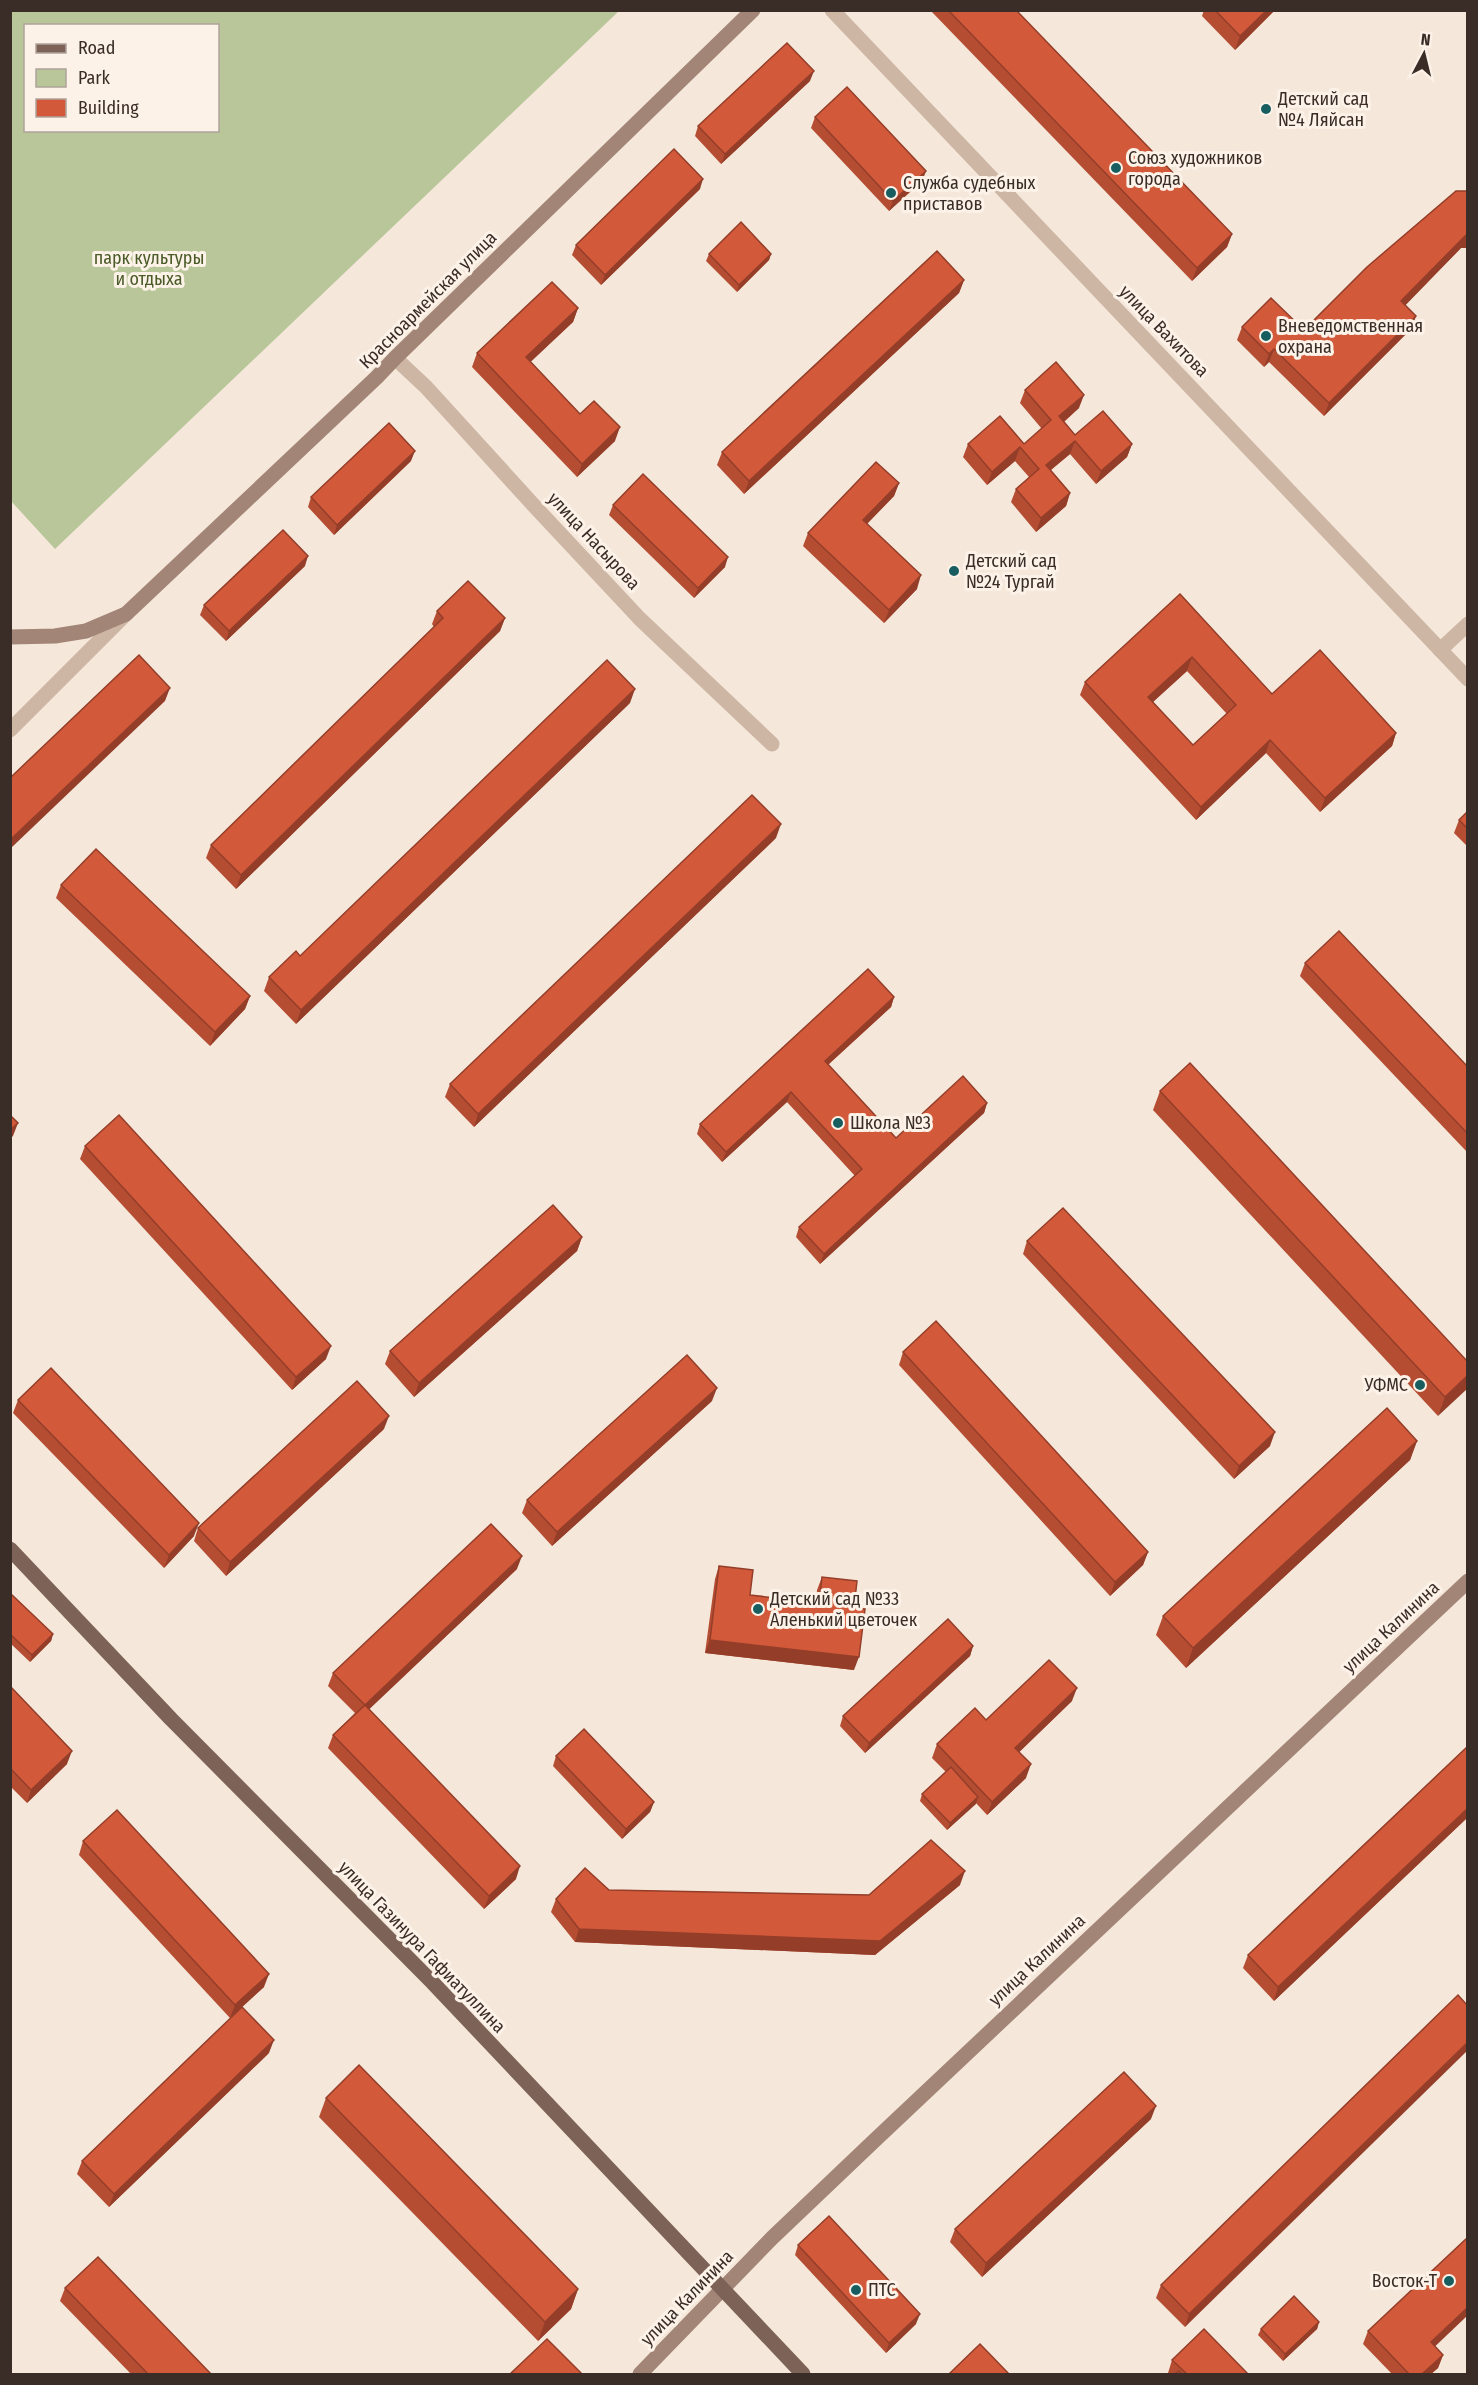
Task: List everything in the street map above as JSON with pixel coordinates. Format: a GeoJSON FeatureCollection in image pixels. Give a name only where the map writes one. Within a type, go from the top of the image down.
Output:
{"type":"FeatureCollection","features":[{"type":"Feature","properties":{"kind":"main road","name":"улица Газинура Гафиатуллина"},"geometry":{"type":"LineString","coordinates":[[10,1549],[171,1719],[433,1983],[803,2374]]}},
{"type":"Feature","properties":{"kind":"street","name":"Красноармейская улица"},"geometry":{"type":"LineString","coordinates":[[126,614],[377,377],[753,10]]}},
{"type":"Feature","properties":{"kind":"street","name":"улица Вахитова"},"geometry":{"type":"LineString","coordinates":[[832,10],[1467,679]]}},
{"type":"Feature","properties":{"kind":"street","name":"улица Насырова"},"geometry":{"type":"LineString","coordinates":[[395,358],[426,387],[640,619],[772,744]]}},
{"type":"Feature","properties":{"kind":"street"},"geometry":{"type":"LineString","coordinates":[[10,638],[55,636],[86,631],[126,614]]}},
{"type":"Feature","properties":{"kind":"street"},"geometry":{"type":"LineString","coordinates":[[10,730],[126,614]]}},
{"type":"Feature","properties":{"kind":"street"},"geometry":{"type":"LineString","coordinates":[[1440,650],[1467,624]]}},
{"type":"Feature","properties":{"kind":"street","name":"улица Калинина"},"geometry":{"type":"LineString","coordinates":[[640,2374],[866,2148],[1467,1581]]}},
{"type":"Feature","properties":{"kind":"green space","name":"парк культуры и отдыха"},"geometry":{"type":"Polygon","coordinates":[[[11,10],[619,10],[619,11],[55,549],[11,501],[11,10]]]}},
{"type":"Feature","properties":{"kind":"building"},"geometry":{"type":"Polygon","coordinates":[[[948,10],[1016,10],[1232,234],[1197,268],[948,10]]]}},
{"type":"Feature","properties":{"kind":"building"},"geometry":{"type":"Polygon","coordinates":[[[1215,10],[1267,10],[1240,36],[1215,10]]]}},
{"type":"Feature","properties":{"kind":"building"},"geometry":{"type":"Polygon","coordinates":[[[787,43],[814,71],[725,154],[698,126],[787,43]]]}},
{"type":"Feature","properties":{"kind":"building"},"geometry":{"type":"Polygon","coordinates":[[[847,87],[926,171],[893,201],[815,117],[847,87]]]}},
{"type":"Feature","properties":{"kind":"building"},"geometry":{"type":"Polygon","coordinates":[[[674,149],[703,179],[605,275],[576,245],[674,149]]]}},
{"type":"Feature","properties":{"kind":"building"},"geometry":{"type":"Polygon","coordinates":[[[1456,191],[1467,191],[1467,235],[1401,301],[1416,316],[1329,403],[1274,349],[1269,354],[1242,327],[1271,298],[1304,330],[1367,267],[1456,191]]]}},
{"type":"Feature","properties":{"kind":"building"},"geometry":{"type":"Polygon","coordinates":[[[741,222],[771,254],[739,285],[709,254],[741,222]]]}},
{"type":"Feature","properties":{"kind":"building"},"geometry":{"type":"Polygon","coordinates":[[[937,251],[964,280],[749,481],[722,452],[937,251]]]}},
{"type":"Feature","properties":{"kind":"building"},"geometry":{"type":"Polygon","coordinates":[[[552,282],[578,308],[526,357],[580,414],[594,401],[620,427],[582,464],[477,353],[552,282]]]}},
{"type":"Feature","properties":{"kind":"building"},"geometry":{"type":"Polygon","coordinates":[[[1056,362],[1084,395],[1059,416],[1075,435],[1103,411],[1132,444],[1101,471],[1075,441],[1046,465],[1070,493],[1041,518],[1016,489],[1039,469],[1020,447],[992,472],[968,444],[1000,416],[1024,444],[1051,420],[1025,390],[1056,362]]]}},
{"type":"Feature","properties":{"kind":"building"},"geometry":{"type":"Polygon","coordinates":[[[389,423],[415,451],[337,525],[311,497],[389,423]]]}},
{"type":"Feature","properties":{"kind":"building"},"geometry":{"type":"Polygon","coordinates":[[[876,462],[899,483],[863,520],[921,575],[889,610],[808,533],[876,462]]]}},
{"type":"Feature","properties":{"kind":"building"},"geometry":{"type":"Polygon","coordinates":[[[643,474],[728,557],[698,588],[613,505],[643,474]]]}},
{"type":"Feature","properties":{"kind":"building"},"geometry":{"type":"Polygon","coordinates":[[[283,530],[308,556],[229,631],[204,605],[283,530]]]}},
{"type":"Feature","properties":{"kind":"building"},"geometry":{"type":"Polygon","coordinates":[[[468,581],[505,618],[241,875],[211,845],[443,618],[437,611],[468,581]]]}},
{"type":"Feature","properties":{"kind":"building"},"geometry":{"type":"Polygon","coordinates":[[[1180,594],[1272,694],[1320,650],[1396,733],[1325,798],[1270,740],[1201,807],[1085,682],[1180,594]],[[1192,657],[1148,697],[1193,745],[1236,705],[1192,657]]]}},
{"type":"Feature","properties":{"kind":"building"},"geometry":{"type":"Polygon","coordinates":[[[139,655],[170,688],[10,840],[10,778],[139,655]]]}},
{"type":"Feature","properties":{"kind":"building"},"geometry":{"type":"Polygon","coordinates":[[[607,660],[635,689],[301,1010],[269,977],[296,951],[300,956],[607,660]]]}},
{"type":"Feature","properties":{"kind":"building"},"geometry":{"type":"Polygon","coordinates":[[[752,795],[781,824],[478,1114],[450,1084],[752,795]]]}},
{"type":"Feature","properties":{"kind":"building"},"geometry":{"type":"Polygon","coordinates":[[[1467,812],[1467,828],[1459,820],[1467,812]]]}},
{"type":"Feature","properties":{"kind":"building"},"geometry":{"type":"Polygon","coordinates":[[[96,849],[250,996],[215,1032],[61,885],[96,849]]]}},
{"type":"Feature","properties":{"kind":"building"},"geometry":{"type":"Polygon","coordinates":[[[1339,931],[1467,1066],[1467,1133],[1305,963],[1339,931]]]}},
{"type":"Feature","properties":{"kind":"building","name":"Школа №3"},"geometry":{"type":"Polygon","coordinates":[[[868,969],[894,997],[825,1061],[896,1138],[963,1076],[987,1103],[824,1254],[799,1227],[862,1169],[791,1092],[726,1152],[700,1124],[868,969]]]}},
{"type":"Feature","properties":{"kind":"building"},"geometry":{"type":"Polygon","coordinates":[[[1190,1063],[1467,1361],[1467,1376],[1445,1397],[1160,1091],[1190,1063]]]}},
{"type":"Feature","properties":{"kind":"building"},"geometry":{"type":"Polygon","coordinates":[[[10,1115],[18,1123],[10,1130],[10,1115]]]}},
{"type":"Feature","properties":{"kind":"building"},"geometry":{"type":"Polygon","coordinates":[[[119,1115],[331,1346],[296,1377],[85,1146],[119,1115]]]}},
{"type":"Feature","properties":{"kind":"building"},"geometry":{"type":"Polygon","coordinates":[[[553,1205],[582,1237],[419,1383],[390,1351],[553,1205]]]}},
{"type":"Feature","properties":{"kind":"building"},"geometry":{"type":"Polygon","coordinates":[[[1063,1208],[1275,1432],[1239,1466],[1027,1241],[1063,1208]]]}},
{"type":"Feature","properties":{"kind":"building"},"geometry":{"type":"Polygon","coordinates":[[[936,1321],[1148,1552],[1115,1582],[903,1352],[936,1321]]]}},
{"type":"Feature","properties":{"kind":"building"},"geometry":{"type":"Polygon","coordinates":[[[687,1355],[717,1388],[557,1532],[527,1500],[687,1355]]]}},
{"type":"Feature","properties":{"kind":"building"},"geometry":{"type":"Polygon","coordinates":[[[51,1368],[199,1523],[169,1555],[18,1400],[51,1368]]]}},
{"type":"Feature","properties":{"kind":"building"},"geometry":{"type":"Polygon","coordinates":[[[357,1381],[389,1416],[230,1562],[198,1528],[357,1381]]]}},
{"type":"Feature","properties":{"kind":"building"},"geometry":{"type":"Polygon","coordinates":[[[1387,1408],[1417,1441],[1193,1648],[1163,1616],[1387,1408]]]}},
{"type":"Feature","properties":{"kind":"building"},"geometry":{"type":"Polygon","coordinates":[[[491,1524],[522,1556],[365,1705],[333,1673],[491,1524]]]}},
{"type":"Feature","properties":{"kind":"building"},"geometry":{"type":"Polygon","coordinates":[[[719,1566],[753,1570],[750,1595],[819,1603],[822,1577],[857,1581],[854,1608],[865,1609],[859,1657],[710,1640],[719,1566]]]}},
{"type":"Feature","properties":{"kind":"building"},"geometry":{"type":"Polygon","coordinates":[[[10,1593],[53,1634],[32,1655],[10,1634],[10,1593]]]}},
{"type":"Feature","properties":{"kind":"building"},"geometry":{"type":"Polygon","coordinates":[[[948,1619],[973,1646],[869,1743],[843,1716],[948,1619]]]}},
{"type":"Feature","properties":{"kind":"building"},"geometry":{"type":"Polygon","coordinates":[[[1049,1660],[1077,1688],[1015,1748],[1031,1764],[992,1802],[937,1744],[975,1708],[986,1720],[1049,1660]]]}},
{"type":"Feature","properties":{"kind":"building"},"geometry":{"type":"Polygon","coordinates":[[[10,1686],[72,1751],[31,1790],[10,1768],[10,1686]]]}},
{"type":"Feature","properties":{"kind":"building"},"geometry":{"type":"Polygon","coordinates":[[[365,1705],[520,1866],[489,1896],[333,1735],[365,1705]]]}},
{"type":"Feature","properties":{"kind":"building"},"geometry":{"type":"Polygon","coordinates":[[[584,1729],[654,1802],[626,1829],[556,1756],[584,1729]]]}},
{"type":"Feature","properties":{"kind":"building"},"geometry":{"type":"Polygon","coordinates":[[[1467,1747],[1467,1809],[1278,1987],[1248,1955],[1467,1747]]]}},
{"type":"Feature","properties":{"kind":"building"},"geometry":{"type":"Polygon","coordinates":[[[951,1767],[978,1797],[950,1823],[922,1794],[951,1767]]]}},
{"type":"Feature","properties":{"kind":"building"},"geometry":{"type":"Polygon","coordinates":[[[117,1810],[269,1974],[235,2005],[83,1841],[117,1810]]]}},
{"type":"Feature","properties":{"kind":"building"},"geometry":{"type":"Polygon","coordinates":[[[931,1840],[965,1871],[880,1941],[579,1929],[556,1899],[585,1868],[609,1890],[869,1895],[931,1840]]]}},
{"type":"Feature","properties":{"kind":"building"},"geometry":{"type":"Polygon","coordinates":[[[1458,1995],[1467,2005],[1467,2043],[1189,2314],[1161,2285],[1458,1995]]]}},
{"type":"Feature","properties":{"kind":"building"},"geometry":{"type":"Polygon","coordinates":[[[242,2007],[274,2040],[114,2194],[82,2161],[242,2007]]]}},
{"type":"Feature","properties":{"kind":"building"},"geometry":{"type":"Polygon","coordinates":[[[359,2065],[578,2289],[545,2322],[326,2098],[359,2065]]]}},
{"type":"Feature","properties":{"kind":"building"},"geometry":{"type":"Polygon","coordinates":[[[1124,2072],[1156,2106],[986,2263],[955,2229],[1124,2072]]]}},
{"type":"Feature","properties":{"kind":"building","name":"ПТС"},"geometry":{"type":"Polygon","coordinates":[[[829,2216],[920,2314],[889,2343],[798,2245],[829,2216]]]}},
{"type":"Feature","properties":{"kind":"building","name":"Восток-Т"},"geometry":{"type":"Polygon","coordinates":[[[1467,2238],[1467,2308],[1431,2342],[1443,2355],[1422,2374],[1409,2374],[1368,2331],[1467,2238]]]}},
{"type":"Feature","properties":{"kind":"building"},"geometry":{"type":"Polygon","coordinates":[[[98,2257],[211,2374],[148,2374],[65,2288],[98,2257]]]}},
{"type":"Feature","properties":{"kind":"building"},"geometry":{"type":"Polygon","coordinates":[[[1294,2296],[1319,2322],[1285,2354],[1261,2329],[1294,2296]]]}},
{"type":"Feature","properties":{"kind":"building"},"geometry":{"type":"Polygon","coordinates":[[[1204,2329],[1248,2374],[1187,2374],[1172,2360],[1204,2329]]]}},
{"type":"Feature","properties":{"kind":"building"},"geometry":{"type":"Polygon","coordinates":[[[547,2339],[582,2374],[510,2374],[547,2339]]]}},
{"type":"Feature","properties":{"kind":"building"},"geometry":{"type":"Polygon","coordinates":[[[980,2344],[1009,2374],[950,2373],[980,2344]]]}},
{"type":"Feature","properties":{"kind":"place","name":"Детский сад №4 Ляйсан"},"geometry":{"type":"Point","coordinates":[1266,109]}},
{"type":"Feature","properties":{"kind":"place","name":"Союз художников города"},"geometry":{"type":"Point","coordinates":[1116,168]}},
{"type":"Feature","properties":{"kind":"place","name":"Служба судебных приставов"},"geometry":{"type":"Point","coordinates":[891,193]}},
{"type":"Feature","properties":{"kind":"place","name":"Вневедомственная охрана"},"geometry":{"type":"Point","coordinates":[1266,336]}},
{"type":"Feature","properties":{"kind":"place","name":"Детский сад №24 Тургай"},"geometry":{"type":"Point","coordinates":[954,571]}},
{"type":"Feature","properties":{"kind":"place","name":"Школа №3"},"geometry":{"type":"Point","coordinates":[838,1123]}},
{"type":"Feature","properties":{"kind":"place","name":"УФМС"},"geometry":{"type":"Point","coordinates":[1420,1385]}},
{"type":"Feature","properties":{"kind":"place","name":"Детский сад №33 Аленький цветочек"},"geometry":{"type":"Point","coordinates":[758,1609]}},
{"type":"Feature","properties":{"kind":"place","name":"Восток-Т"},"geometry":{"type":"Point","coordinates":[1449,2281]}},
{"type":"Feature","properties":{"kind":"place","name":"ПТС"},"geometry":{"type":"Point","coordinates":[856,2290]}}]}
